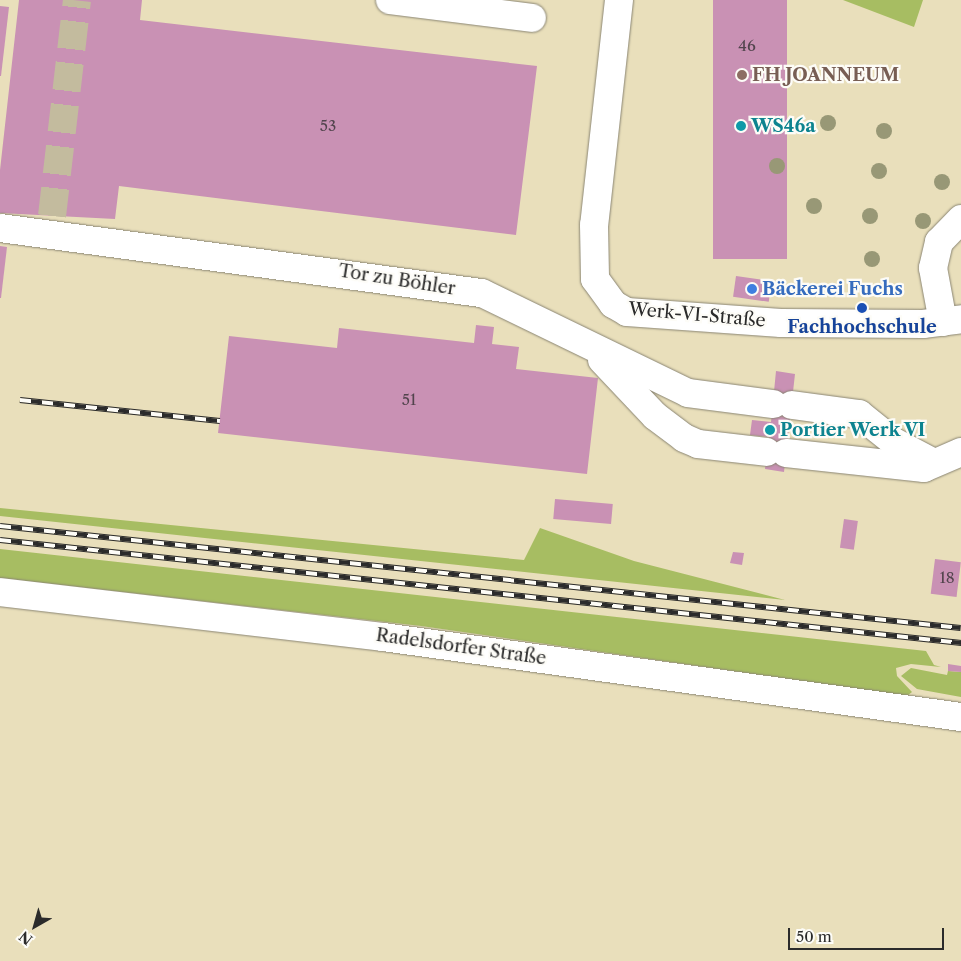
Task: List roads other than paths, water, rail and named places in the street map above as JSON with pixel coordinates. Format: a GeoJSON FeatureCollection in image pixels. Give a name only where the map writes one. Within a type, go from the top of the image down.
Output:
{"type":"FeatureCollection","features":[{"type":"Feature","properties":{"kind":"street"},"geometry":{"type":"LineString","coordinates":[[390,0],[532,18]]}},
{"type":"Feature","properties":{"kind":"street","name":"Werk-VI-Straße"},"geometry":{"type":"LineString","coordinates":[[619,0],[594,225],[594,274],[603,294],[627,312],[781,323],[952,321],[933,268],[939,242],[961,219]]}},
{"type":"Feature","properties":{"kind":"street","name":"Tor zu Böhler"},"geometry":{"type":"LineString","coordinates":[[0,228],[52,225],[482,293],[568,332],[688,393],[860,414],[894,442],[938,465]]}},
{"type":"Feature","properties":{"kind":"street"},"geometry":{"type":"LineString","coordinates":[[568,332],[619,374],[676,434],[698,444],[924,468],[938,465],[961,452]]}},
{"type":"Feature","properties":{"kind":"street","name":"Radelsdorfer Straße"},"geometry":{"type":"LineString","coordinates":[[0,592],[384,637],[922,710],[961,717]]}},
{"type":"Feature","properties":{"kind":"tunnel"},"geometry":{"type":"LineString","coordinates":[[52,216],[77,0]]}},
{"type":"Feature","properties":{"kind":"railway"},"geometry":{"type":"LineString","coordinates":[[20,400],[220,421]]}},
{"type":"Feature","properties":{"kind":"railway"},"geometry":{"type":"LineString","coordinates":[[0,526],[961,628]]}},
{"type":"Feature","properties":{"kind":"railway"},"geometry":{"type":"LineString","coordinates":[[0,540],[961,643]]}},
{"type":"Feature","properties":{"kind":"place","name":"FH JOANNEUM"},"geometry":{"type":"Point","coordinates":[742,75]}},
{"type":"Feature","properties":{"kind":"place","name":"WS46a"},"geometry":{"type":"Point","coordinates":[741,126]}},
{"type":"Feature","properties":{"kind":"place","name":"Bäckerei Fuchs"},"geometry":{"type":"Point","coordinates":[752,289]}},
{"type":"Feature","properties":{"kind":"place","name":"Fachhochschule"},"geometry":{"type":"Point","coordinates":[862,308]}},
{"type":"Feature","properties":{"kind":"place","name":"Portier Werk VI"},"geometry":{"type":"Point","coordinates":[770,430]}}]}
